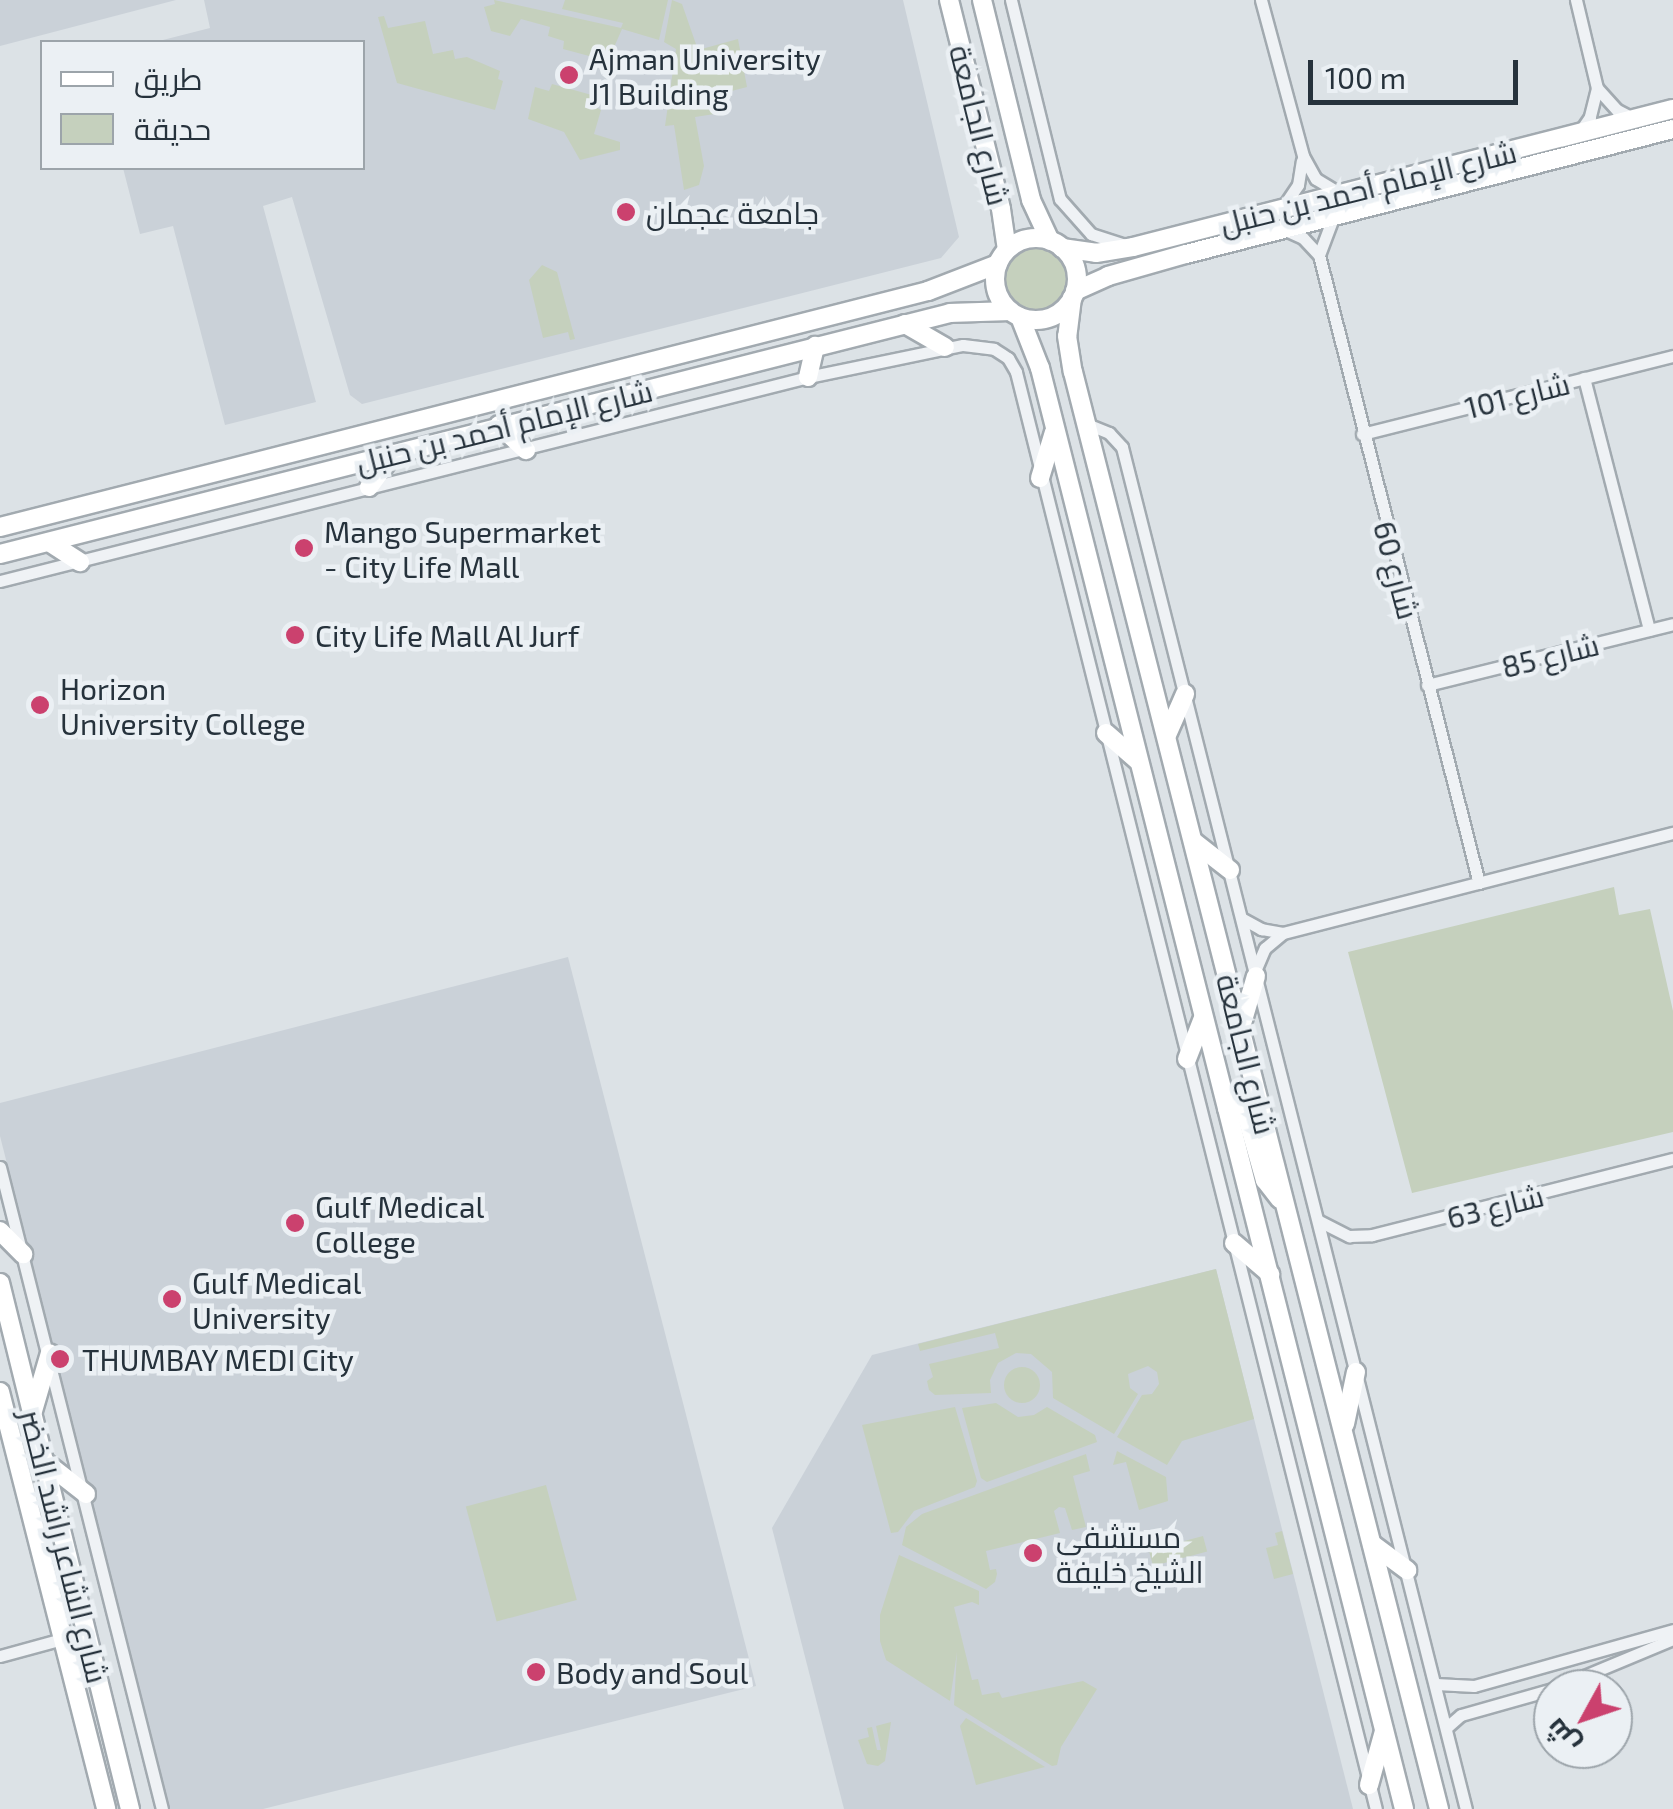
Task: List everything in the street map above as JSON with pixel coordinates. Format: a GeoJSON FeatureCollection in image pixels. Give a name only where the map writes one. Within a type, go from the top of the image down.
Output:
{"type":"FeatureCollection","features":[{"type":"Feature","properties":{"kind":"street"},"geometry":{"type":"LineString","coordinates":[[931,0],[951,9]]}},
{"type":"Feature","properties":{"kind":"street","name":"شارع الجامعة"},"geometry":{"type":"LineString","coordinates":[[982,0],[1032,200],[1056,244]]}},
{"type":"Feature","properties":{"kind":"street"},"geometry":{"type":"LineString","coordinates":[[990,33],[995,0]]}},
{"type":"Feature","properties":{"kind":"street"},"geometry":{"type":"LineString","coordinates":[[1011,0],[1060,200],[1091,234],[1133,247]]}},
{"type":"Feature","properties":{"kind":"street"},"geometry":{"type":"LineString","coordinates":[[1261,0],[1302,156],[1316,179],[1340,194]]}},
{"type":"Feature","properties":{"kind":"street"},"geometry":{"type":"LineString","coordinates":[[1576,0],[1597,88],[1610,104],[1635,119]]}},
{"type":"Feature","properties":{"kind":"street","name":"شارع الجامعة"},"geometry":{"type":"LineString","coordinates":[[951,9],[1002,257]]}},
{"type":"Feature","properties":{"kind":"street"},"geometry":{"type":"LineString","coordinates":[[1578,133],[1590,117],[1597,88]]}},
{"type":"Feature","properties":{"kind":"street","name":"شارع الإمام أحمد بن حنبل"},"geometry":{"type":"LineString","coordinates":[[1073,294],[1108,276],[1281,220],[1340,194],[1673,109]]}},
{"type":"Feature","properties":{"kind":"street","name":"شارع الإمام أحمد بن حنبل"},"geometry":{"type":"LineString","coordinates":[[1056,244],[1096,253],[1281,220],[1334,215],[1673,128]]}},
{"type":"Feature","properties":{"kind":"street"},"geometry":{"type":"LineString","coordinates":[[1302,156],[1298,185],[1281,220],[1319,256],[1334,215]]}},
{"type":"Feature","properties":{"kind":"street"},"geometry":{"type":"LineString","coordinates":[[1032,238],[1056,244],[1076,272],[1073,294],[1044,319],[1015,314],[996,290],[1002,257],[1032,238]]}},
{"type":"Feature","properties":{"kind":"street","name":"شارع 60"},"geometry":{"type":"LineString","coordinates":[[1319,256],[1479,883]]}},
{"type":"Feature","properties":{"kind":"street","name":"شارع الإمام أحمد بن حنبل"},"geometry":{"type":"LineString","coordinates":[[0,527],[928,291],[1002,257]]}},
{"type":"Feature","properties":{"kind":"street","name":"شارع الجامعة"},"geometry":{"type":"LineString","coordinates":[[1073,294],[1068,354],[1439,1809]]}},
{"type":"Feature","properties":{"kind":"street","name":"شارع الإمام أحمد بن حنبل"},"geometry":{"type":"LineString","coordinates":[[0,554],[905,324],[970,310],[1015,314]]}},
{"type":"Feature","properties":{"kind":"street","name":"شارع الجامعة"},"geometry":{"type":"LineString","coordinates":[[1015,314],[1056,427],[1404,1809]]}},
{"type":"Feature","properties":{"kind":"street"},"geometry":{"type":"LineString","coordinates":[[905,324],[945,347]]}},
{"type":"Feature","properties":{"kind":"street"},"geometry":{"type":"LineString","coordinates":[[0,581],[808,377],[945,347],[978,345],[1008,358],[1016,372],[1376,1809]]}},
{"type":"Feature","properties":{"kind":"street"},"geometry":{"type":"LineString","coordinates":[[808,377],[816,346]]}},
{"type":"Feature","properties":{"kind":"street","name":"شارع 101"},"geometry":{"type":"LineString","coordinates":[[1362,434],[1673,356]]}},
{"type":"Feature","properties":{"kind":"street"},"geometry":{"type":"LineString","coordinates":[[1584,378],[1649,630]]}},
{"type":"Feature","properties":{"kind":"street"},"geometry":{"type":"LineString","coordinates":[[1087,424],[1109,432],[1122,448],[1466,1809]]}},
{"type":"Feature","properties":{"kind":"street"},"geometry":{"type":"LineString","coordinates":[[500,426],[526,450]]}},
{"type":"Feature","properties":{"kind":"street"},"geometry":{"type":"LineString","coordinates":[[1040,478],[1056,427]]}},
{"type":"Feature","properties":{"kind":"street"},"geometry":{"type":"LineString","coordinates":[[368,486],[394,454]]}},
{"type":"Feature","properties":{"kind":"street"},"geometry":{"type":"LineString","coordinates":[[49,542],[80,562]]}},
{"type":"Feature","properties":{"kind":"street","name":"شارع 85"},"geometry":{"type":"LineString","coordinates":[[1427,685],[1673,624]]}},
{"type":"Feature","properties":{"kind":"street"},"geometry":{"type":"LineString","coordinates":[[1167,735],[1186,694]]}},
{"type":"Feature","properties":{"kind":"street"},"geometry":{"type":"LineString","coordinates":[[1106,733],[1137,760]]}},
{"type":"Feature","properties":{"kind":"street"},"geometry":{"type":"LineString","coordinates":[[1243,919],[1261,930],[1283,933],[1673,833]]}},
{"type":"Feature","properties":{"kind":"street"},"geometry":{"type":"LineString","coordinates":[[1193,840],[1230,870]]}},
{"type":"Feature","properties":{"kind":"street"},"geometry":{"type":"LineString","coordinates":[[1241,1028],[1265,948],[1283,933]]}},
{"type":"Feature","properties":{"kind":"street"},"geometry":{"type":"LineString","coordinates":[[1187,1059],[1204,1017]]}},
{"type":"Feature","properties":{"kind":"street"},"geometry":{"type":"LineString","coordinates":[[1227,1108],[1245,1110],[1266,1180],[1284,1203]]}},
{"type":"Feature","properties":{"kind":"street","name":"شارع 63"},"geometry":{"type":"LineString","coordinates":[[1318,1221],[1349,1236],[1372,1235],[1673,1159]]}},
{"type":"Feature","properties":{"kind":"street"},"geometry":{"type":"LineString","coordinates":[[0,1167],[86,1494],[162,1809]]}},
{"type":"Feature","properties":{"kind":"street"},"geometry":{"type":"LineString","coordinates":[[0,1231],[23,1254]]}},
{"type":"Feature","properties":{"kind":"street"},"geometry":{"type":"LineString","coordinates":[[1234,1243],[1270,1274]]}},
{"type":"Feature","properties":{"kind":"street","name":"شارع الشاعر راشد الخضر"},"geometry":{"type":"LineString","coordinates":[[0,1283],[130,1809]]}},
{"type":"Feature","properties":{"kind":"street"},"geometry":{"type":"LineString","coordinates":[[33,1411],[50,1354]]}},
{"type":"Feature","properties":{"kind":"street"},"geometry":{"type":"LineString","coordinates":[[1344,1430],[1356,1372]]}},
{"type":"Feature","properties":{"kind":"street","name":"شارع الشاعر راشد الخضر"},"geometry":{"type":"LineString","coordinates":[[0,1392],[106,1809]]}},
{"type":"Feature","properties":{"kind":"street"},"geometry":{"type":"LineString","coordinates":[[45,1462],[86,1494]]}},
{"type":"Feature","properties":{"kind":"street"},"geometry":{"type":"LineString","coordinates":[[1372,1544],[1406,1570]]}},
{"type":"Feature","properties":{"kind":"street"},"geometry":{"type":"LineString","coordinates":[[1436,1684],[1474,1686],[1673,1630]]}},
{"type":"Feature","properties":{"kind":"street"},"geometry":{"type":"LineString","coordinates":[[1600,1669],[1673,1638]]}},
{"type":"Feature","properties":{"kind":"street"},"geometry":{"type":"LineString","coordinates":[[0,1656],[62,1639]]}},
{"type":"Feature","properties":{"kind":"street"},"geometry":{"type":"LineString","coordinates":[[1448,1727],[1462,1715],[1533,1695]]}},
{"type":"Feature","properties":{"kind":"street"},"geometry":{"type":"LineString","coordinates":[[1370,1785],[1384,1730]]}},
{"type":"Feature","properties":{"kind":"shaded area"},"geometry":{"type":"Polygon","coordinates":[[[0,0],[176,0],[0,46],[0,0]]]}},
{"type":"Feature","properties":{"kind":"shaded area","name":"جامعة عجمان"},"geometry":{"type":"Polygon","coordinates":[[[204,0],[903,0],[959,237],[941,258],[362,404],[350,395],[292,197],[263,206],[316,402],[225,425],[173,226],[140,234],[124,170],[365,170],[365,40],[163,40],[210,28],[204,0]]]}},
{"type":"Feature","properties":{"kind":"shaded area"},"geometry":{"type":"Polygon","coordinates":[[[568,957],[756,1686],[263,1809],[170,1809],[0,1136],[0,1103],[568,957]]]}},
{"type":"Feature","properties":{"kind":"shaded area","name":"مستشفى الشيخ خليفة"},"geometry":{"type":"Polygon","coordinates":[[[1216,1269],[1353,1809],[844,1809],[772,1528],[872,1355],[1216,1269]]]}},
{"type":"Feature","properties":{"kind":"green space"},"geometry":{"type":"Polygon","coordinates":[[[494,0],[621,28],[623,23],[562,9],[565,0],[668,0],[659,40],[622,29],[608,61],[563,49],[564,41],[548,36],[550,27],[521,19],[510,36],[491,31],[484,7],[495,4],[494,0]]]}},
{"type":"Feature","properties":{"kind":"green space"},"geometry":{"type":"Polygon","coordinates":[[[672,0],[682,4],[698,50],[738,39],[747,87],[716,95],[721,113],[695,117],[704,166],[699,185],[684,190],[674,125],[665,126],[676,49],[664,42],[672,0]]]}},
{"type":"Feature","properties":{"kind":"green space"},"geometry":{"type":"Polygon","coordinates":[[[384,16],[388,28],[425,21],[433,54],[453,50],[455,59],[467,57],[500,71],[498,79],[503,81],[495,110],[397,83],[378,17],[384,16]]]}},
{"type":"Feature","properties":{"kind":"green space"},"geometry":{"type":"Polygon","coordinates":[[[552,84],[599,97],[596,107],[601,110],[594,134],[620,142],[620,150],[580,160],[564,132],[528,119],[535,87],[549,91],[552,84]]]}},
{"type":"Feature","properties":{"kind":"green space"},"geometry":{"type":"Polygon","coordinates":[[[1035,244],[1060,254],[1070,279],[1060,304],[1035,314],[1010,304],[1000,279],[1010,254],[1035,244]]]}},
{"type":"Feature","properties":{"kind":"green space"},"geometry":{"type":"Polygon","coordinates":[[[542,265],[557,272],[575,339],[570,340],[568,332],[543,338],[529,280],[542,265]]]}},
{"type":"Feature","properties":{"kind":"green space"},"geometry":{"type":"Polygon","coordinates":[[[1614,887],[1619,915],[1650,909],[1673,1011],[1673,1132],[1412,1193],[1348,952],[1614,887]]]}},
{"type":"Feature","properties":{"kind":"green space"},"geometry":{"type":"Polygon","coordinates":[[[1216,1269],[1254,1419],[1182,1441],[1167,1465],[1117,1437],[1142,1395],[1152,1394],[1159,1384],[1157,1372],[1148,1366],[1128,1374],[1130,1388],[1138,1394],[1114,1434],[1053,1398],[1052,1372],[1031,1354],[1016,1353],[998,1363],[990,1380],[991,1393],[935,1395],[929,1390],[927,1381],[933,1377],[929,1364],[999,1348],[995,1333],[920,1351],[918,1344],[1216,1269]]]}},
{"type":"Feature","properties":{"kind":"green space"},"geometry":{"type":"Polygon","coordinates":[[[1022,1367],[1035,1372],[1040,1385],[1035,1398],[1022,1403],[1009,1398],[1004,1385],[1009,1372],[1022,1367]]]}},
{"type":"Feature","properties":{"kind":"green space"},"geometry":{"type":"Polygon","coordinates":[[[996,1403],[1018,1417],[1034,1415],[1047,1407],[1095,1435],[1097,1442],[987,1482],[981,1478],[962,1408],[996,1403]]]}},
{"type":"Feature","properties":{"kind":"green space"},"geometry":{"type":"Polygon","coordinates":[[[955,1407],[977,1481],[975,1487],[914,1511],[898,1532],[891,1533],[862,1425],[955,1407]]]}},
{"type":"Feature","properties":{"kind":"green space"},"geometry":{"type":"Polygon","coordinates":[[[1117,1451],[1166,1477],[1168,1501],[1139,1510],[1126,1462],[1113,1465],[1117,1451]]]}},
{"type":"Feature","properties":{"kind":"green space"},"geometry":{"type":"Polygon","coordinates":[[[1086,1454],[1090,1471],[1073,1476],[1086,1527],[1072,1530],[1065,1508],[1059,1507],[1054,1511],[1060,1533],[986,1551],[990,1570],[996,1569],[997,1574],[995,1582],[986,1589],[902,1545],[906,1527],[922,1514],[1086,1454]]]}},
{"type":"Feature","properties":{"kind":"green space"},"geometry":{"type":"Polygon","coordinates":[[[546,1485],[577,1600],[497,1621],[466,1506],[546,1485]]]}},
{"type":"Feature","properties":{"kind":"green space"},"geometry":{"type":"Polygon","coordinates":[[[1282,1531],[1293,1574],[1274,1579],[1266,1548],[1278,1545],[1275,1533],[1282,1531]]]}},
{"type":"Feature","properties":{"kind":"green space"},"geometry":{"type":"Polygon","coordinates":[[[1203,1536],[1207,1551],[1153,1566],[1149,1550],[1203,1536]]]}},
{"type":"Feature","properties":{"kind":"green space"},"geometry":{"type":"Polygon","coordinates":[[[899,1555],[979,1591],[979,1605],[972,1602],[954,1607],[972,1680],[978,1679],[982,1695],[999,1692],[1002,1698],[1083,1681],[1097,1689],[1061,1747],[1057,1765],[1052,1766],[954,1705],[957,1652],[950,1701],[886,1660],[880,1641],[880,1615],[899,1555]]]}},
{"type":"Feature","properties":{"kind":"green space"},"geometry":{"type":"Polygon","coordinates":[[[966,1718],[1045,1767],[976,1785],[960,1726],[966,1718]]]}},
{"type":"Feature","properties":{"kind":"green space"},"geometry":{"type":"Polygon","coordinates":[[[891,1722],[885,1761],[878,1766],[867,1764],[858,1740],[869,1737],[867,1728],[872,1727],[877,1750],[881,1750],[876,1726],[891,1722]]]}},
{"type":"Feature","properties":{"kind":"place","name":"Ajman University J1 Building"},"geometry":{"type":"Point","coordinates":[569,75]}},
{"type":"Feature","properties":{"kind":"place","name":"جامعة عجمان"},"geometry":{"type":"Point","coordinates":[626,212]}},
{"type":"Feature","properties":{"kind":"place","name":"Mango Supermarket - City Life Mall"},"geometry":{"type":"Point","coordinates":[304,548]}},
{"type":"Feature","properties":{"kind":"place","name":"City Life Mall Al Jurf"},"geometry":{"type":"Point","coordinates":[295,635]}},
{"type":"Feature","properties":{"kind":"place","name":"Horizon University College"},"geometry":{"type":"Point","coordinates":[40,705]}},
{"type":"Feature","properties":{"kind":"place","name":"Gulf Medical College"},"geometry":{"type":"Point","coordinates":[295,1223]}},
{"type":"Feature","properties":{"kind":"place","name":"Gulf Medical University"},"geometry":{"type":"Point","coordinates":[172,1299]}},
{"type":"Feature","properties":{"kind":"place","name":"THUMBAY MEDI City"},"geometry":{"type":"Point","coordinates":[60,1359]}},
{"type":"Feature","properties":{"kind":"place","name":"مستشفى الشيخ خليفة"},"geometry":{"type":"Point","coordinates":[1033,1553]}},
{"type":"Feature","properties":{"kind":"place","name":"Body and Soul"},"geometry":{"type":"Point","coordinates":[536,1672]}}]}
